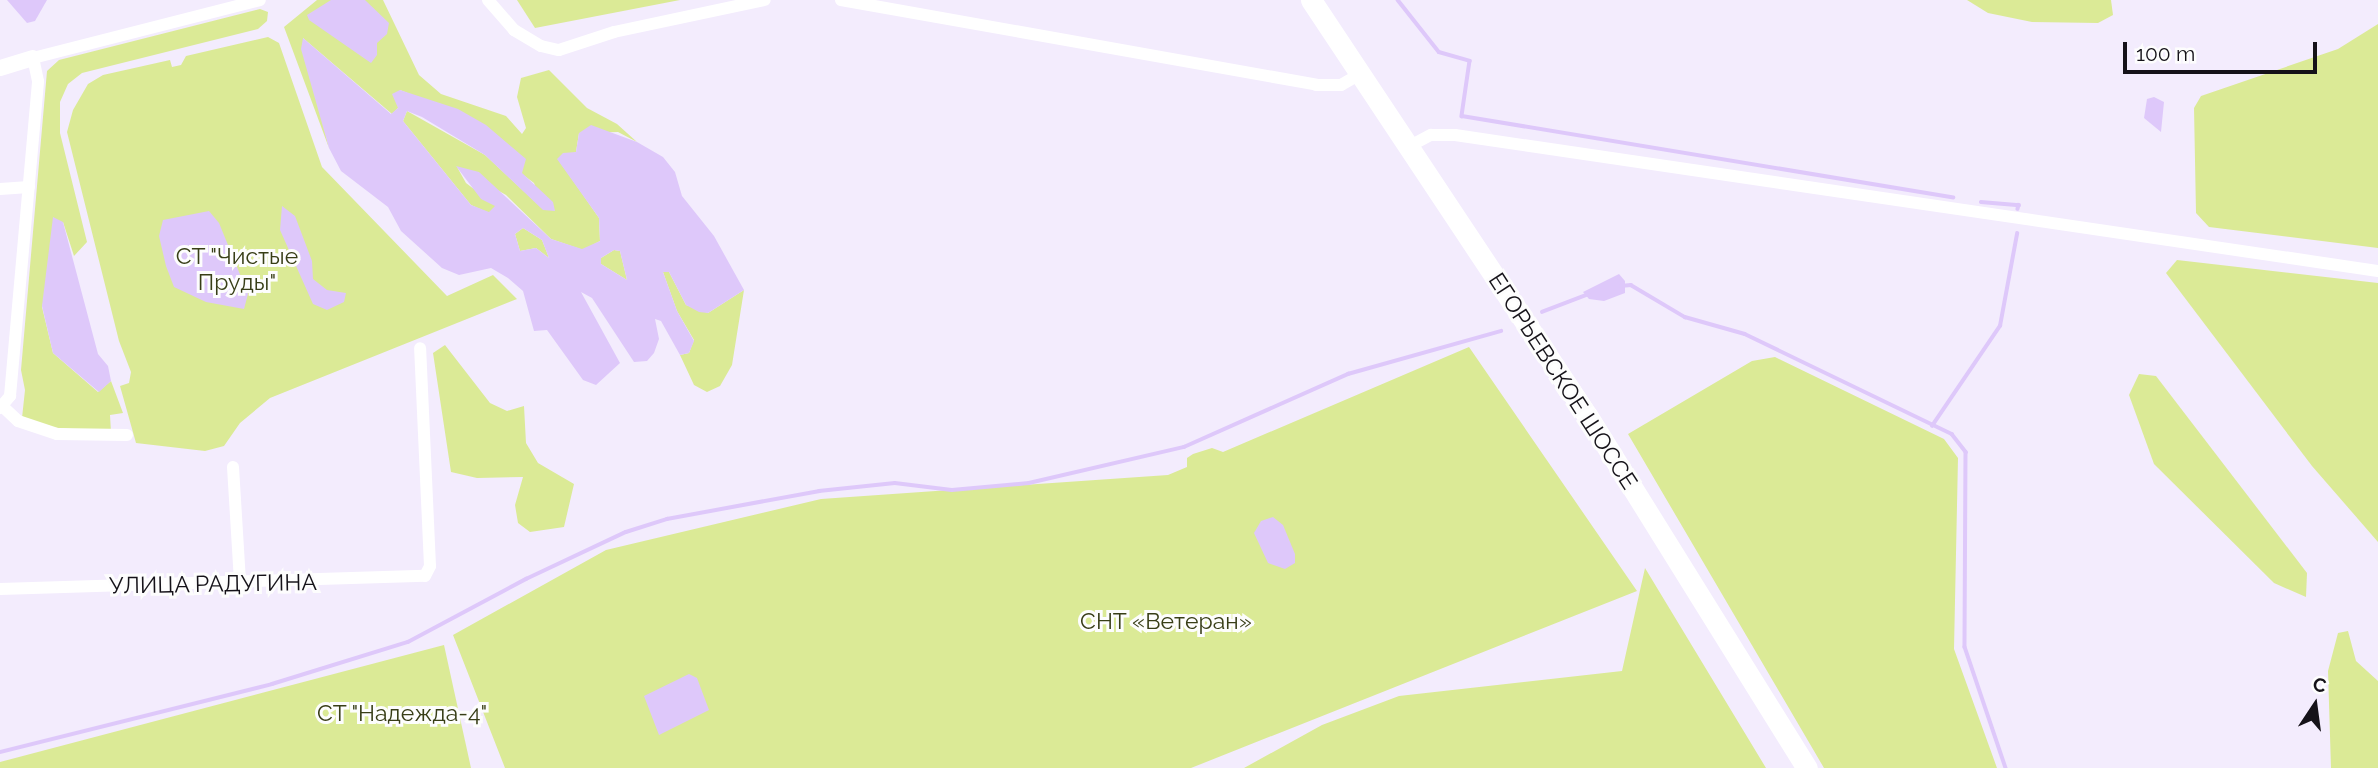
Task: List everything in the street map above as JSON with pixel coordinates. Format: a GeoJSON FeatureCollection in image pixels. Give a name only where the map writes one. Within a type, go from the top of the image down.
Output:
{"type":"FeatureCollection","features":[{"type":"Feature","properties":{"kind":"main road","name":"ЕГОРЬЕВСКОЕ ШОССЕ"},"geometry":{"type":"LineString","coordinates":[[1311,0],[1587,415],[1807,768]]}},
{"type":"Feature","properties":{"kind":"street"},"geometry":{"type":"LineString","coordinates":[[0,68],[260,0]]}},
{"type":"Feature","properties":{"kind":"street"},"geometry":{"type":"LineString","coordinates":[[488,0],[514,30],[541,46],[559,50],[614,32],[765,0]]}},
{"type":"Feature","properties":{"kind":"street"},"geometry":{"type":"LineString","coordinates":[[841,0],[1316,85],[1341,85],[1360,74]]}},
{"type":"Feature","properties":{"kind":"street"},"geometry":{"type":"LineString","coordinates":[[33,58],[38,81],[29,187],[3,402],[18,421],[57,434],[127,435]]}},
{"type":"Feature","properties":{"kind":"street"},"geometry":{"type":"LineString","coordinates":[[1408,147],[1431,135],[1455,135],[2378,271]]}},
{"type":"Feature","properties":{"kind":"street"},"geometry":{"type":"LineString","coordinates":[[0,189],[29,187]]}},
{"type":"Feature","properties":{"kind":"street","name":"УЛИЦА РАДУГИНА"},"geometry":{"type":"LineString","coordinates":[[0,589],[425,576],[430,566],[419,348]]}},
{"type":"Feature","properties":{"kind":"street"},"geometry":{"type":"LineString","coordinates":[[233,467],[240,583]]}},
{"type":"Feature","properties":{"kind":"green space"},"geometry":{"type":"Polygon","coordinates":[[[317,0],[383,0],[419,75],[441,94],[506,116],[522,134],[526,128],[517,97],[521,78],[549,70],[587,108],[617,124],[637,142],[618,132],[579,133],[576,152],[558,159],[599,218],[600,241],[583,250],[551,239],[506,195],[457,167],[466,183],[496,206],[489,213],[471,205],[403,121],[407,111],[485,155],[543,209],[534,183],[422,99],[400,90],[398,108],[392,114],[303,38],[329,148],[284,27],[317,0]]]}},
{"type":"Feature","properties":{"kind":"green space"},"geometry":{"type":"Polygon","coordinates":[[[517,0],[680,0],[535,28],[517,0]]]}},
{"type":"Feature","properties":{"kind":"green space"},"geometry":{"type":"Polygon","coordinates":[[[1967,0],[2111,0],[2113,15],[2098,23],[2032,22],[1988,13],[1967,0]]]}},
{"type":"Feature","properties":{"kind":"green space"},"geometry":{"type":"Polygon","coordinates":[[[260,9],[268,12],[267,21],[258,29],[82,73],[68,84],[60,102],[60,133],[87,242],[74,256],[63,222],[42,307],[53,353],[98,392],[111,381],[123,413],[110,415],[111,432],[46,427],[22,418],[25,390],[21,370],[47,71],[59,60],[260,9]]]}},
{"type":"Feature","properties":{"kind":"green space"},"geometry":{"type":"Polygon","coordinates":[[[2378,24],[2378,248],[2209,227],[2196,213],[2194,108],[2201,96],[2338,49],[2378,24]]]}},
{"type":"Feature","properties":{"kind":"green space","name":"СТ \"Чистые Пруды\""},"geometry":{"type":"Polygon","coordinates":[[[268,37],[279,43],[322,167],[447,296],[493,275],[517,299],[270,398],[240,423],[224,446],[205,451],[136,443],[120,386],[129,383],[131,372],[119,341],[67,132],[73,110],[88,84],[103,75],[170,60],[172,67],[181,65],[186,56],[268,37]]]}},
{"type":"Feature","properties":{"kind":"green space"},"geometry":{"type":"Polygon","coordinates":[[[523,228],[542,240],[549,258],[536,248],[520,251],[515,234],[523,228]]]}},
{"type":"Feature","properties":{"kind":"green space"},"geometry":{"type":"Polygon","coordinates":[[[614,250],[620,251],[627,280],[601,264],[601,258],[614,250]]]}},
{"type":"Feature","properties":{"kind":"green space"},"geometry":{"type":"Polygon","coordinates":[[[2177,260],[2378,283],[2378,542],[2312,466],[2166,273],[2177,260]]]}},
{"type":"Feature","properties":{"kind":"green space"},"geometry":{"type":"Polygon","coordinates":[[[663,272],[669,272],[686,305],[708,313],[744,290],[732,365],[720,386],[707,392],[694,385],[680,355],[689,353],[694,340],[677,311],[663,272]]]}},
{"type":"Feature","properties":{"kind":"green space"},"geometry":{"type":"Polygon","coordinates":[[[445,345],[490,403],[507,411],[524,406],[526,443],[538,463],[574,484],[564,527],[530,532],[518,523],[515,505],[523,477],[477,478],[451,472],[433,353],[445,345]]]}},
{"type":"Feature","properties":{"kind":"green space","name":"СНТ «Ветеран»"},"geometry":{"type":"Polygon","coordinates":[[[1469,347],[1637,591],[1191,768],[505,768],[453,635],[606,550],[821,499],[1168,475],[1187,467],[1187,458],[1193,454],[1212,448],[1223,452],[1469,347]]]}},
{"type":"Feature","properties":{"kind":"green space"},"geometry":{"type":"Polygon","coordinates":[[[1775,357],[1944,439],[1958,458],[1954,649],[1997,768],[1824,768],[1628,434],[1752,361],[1775,357]]]}},
{"type":"Feature","properties":{"kind":"green space"},"geometry":{"type":"Polygon","coordinates":[[[2139,374],[2156,376],[2307,573],[2306,597],[2274,583],[2154,464],[2129,395],[2139,374]]]}},
{"type":"Feature","properties":{"kind":"green space"},"geometry":{"type":"Polygon","coordinates":[[[1645,568],[1766,768],[1244,768],[1322,725],[1399,696],[1622,671],[1645,568]]]}},
{"type":"Feature","properties":{"kind":"green space"},"geometry":{"type":"Polygon","coordinates":[[[2348,631],[2356,661],[2378,681],[2378,768],[2331,768],[2328,671],[2338,633],[2348,631]]]}},
{"type":"Feature","properties":{"kind":"green space","name":"СТ \"Надежда-4\""},"geometry":{"type":"Polygon","coordinates":[[[444,645],[471,768],[0,768],[0,762],[444,645]]]}},
{"type":"Feature","properties":{"kind":"shaded area"},"geometry":{"type":"Polygon","coordinates":[[[7,0],[47,0],[35,21],[27,23],[7,0]]]}},
{"type":"Feature","properties":{"kind":"shaded area"},"geometry":{"type":"Polygon","coordinates":[[[331,0],[365,0],[389,23],[387,34],[377,43],[377,55],[371,63],[309,20],[307,15],[331,0]]]}},
{"type":"Feature","properties":{"kind":"shaded area"},"geometry":{"type":"Polygon","coordinates":[[[303,38],[391,114],[398,108],[392,94],[400,90],[458,109],[486,125],[526,159],[522,173],[553,202],[555,211],[543,210],[485,155],[422,117],[407,111],[403,121],[471,205],[489,212],[495,206],[481,199],[456,166],[479,172],[551,239],[582,249],[600,241],[599,218],[557,159],[563,153],[576,152],[579,133],[591,125],[637,142],[663,157],[675,172],[682,196],[714,236],[744,290],[708,313],[699,312],[686,305],[669,272],[663,272],[677,311],[694,341],[689,353],[680,355],[661,321],[655,319],[659,339],[654,353],[647,361],[634,362],[592,298],[581,292],[620,363],[596,385],[583,380],[547,330],[534,331],[523,291],[508,278],[491,268],[459,275],[442,268],[401,231],[388,207],[341,171],[329,148],[301,49],[303,38]],[[523,228],[515,234],[520,251],[536,248],[549,258],[542,240],[523,228]],[[614,250],[601,258],[601,264],[627,280],[620,251],[614,250]]]}},
{"type":"Feature","properties":{"kind":"shaded area"},"geometry":{"type":"Polygon","coordinates":[[[2154,97],[2164,102],[2161,132],[2144,118],[2147,99],[2154,97]]]}},
{"type":"Feature","properties":{"kind":"shaded area"},"geometry":{"type":"Polygon","coordinates":[[[282,206],[295,216],[312,261],[313,279],[327,290],[346,293],[344,302],[327,310],[313,304],[280,230],[282,206]]]}},
{"type":"Feature","properties":{"kind":"shaded area"},"geometry":{"type":"Polygon","coordinates":[[[209,211],[219,223],[248,294],[244,309],[206,302],[174,287],[166,266],[159,236],[163,220],[209,211]]]}},
{"type":"Feature","properties":{"kind":"shaded area"},"geometry":{"type":"Polygon","coordinates":[[[53,217],[63,222],[98,354],[108,366],[111,381],[99,392],[53,353],[42,306],[53,217]]]}},
{"type":"Feature","properties":{"kind":"shaded area"},"geometry":{"type":"Polygon","coordinates":[[[1619,274],[1625,281],[1625,293],[1604,301],[1589,299],[1583,292],[1619,274]]]}},
{"type":"Feature","properties":{"kind":"shaded area"},"geometry":{"type":"Polygon","coordinates":[[[1273,517],[1283,525],[1295,554],[1295,563],[1285,569],[1268,563],[1254,533],[1261,521],[1273,517]]]}},
{"type":"Feature","properties":{"kind":"shaded area"},"geometry":{"type":"Polygon","coordinates":[[[689,674],[697,678],[709,710],[659,735],[644,696],[689,674]]]}},
{"type":"Feature","properties":{"kind":"waterway"},"geometry":{"type":"LineString","coordinates":[[1398,0],[1439,52],[1470,61],[1462,116],[1953,197]]}},
{"type":"Feature","properties":{"kind":"waterway"},"geometry":{"type":"LineString","coordinates":[[1981,202],[2019,205],[2018,209]]}},
{"type":"Feature","properties":{"kind":"waterway"},"geometry":{"type":"LineString","coordinates":[[1932,426],[2000,326],[2017,234]]}},
{"type":"Feature","properties":{"kind":"waterway"},"geometry":{"type":"LineString","coordinates":[[1620,286],[1631,285],[1685,317],[1745,334],[1952,434],[1966,452],[1965,647],[2006,768]]}},
{"type":"Feature","properties":{"kind":"waterway"},"geometry":{"type":"LineString","coordinates":[[1542,312],[1589,294]]}},
{"type":"Feature","properties":{"kind":"waterway"},"geometry":{"type":"LineString","coordinates":[[0,752],[272,684],[408,642],[526,579],[626,532],[667,519],[819,491],[895,483],[952,490],[1029,483],[1184,447],[1348,374],[1501,331]]}}]}
